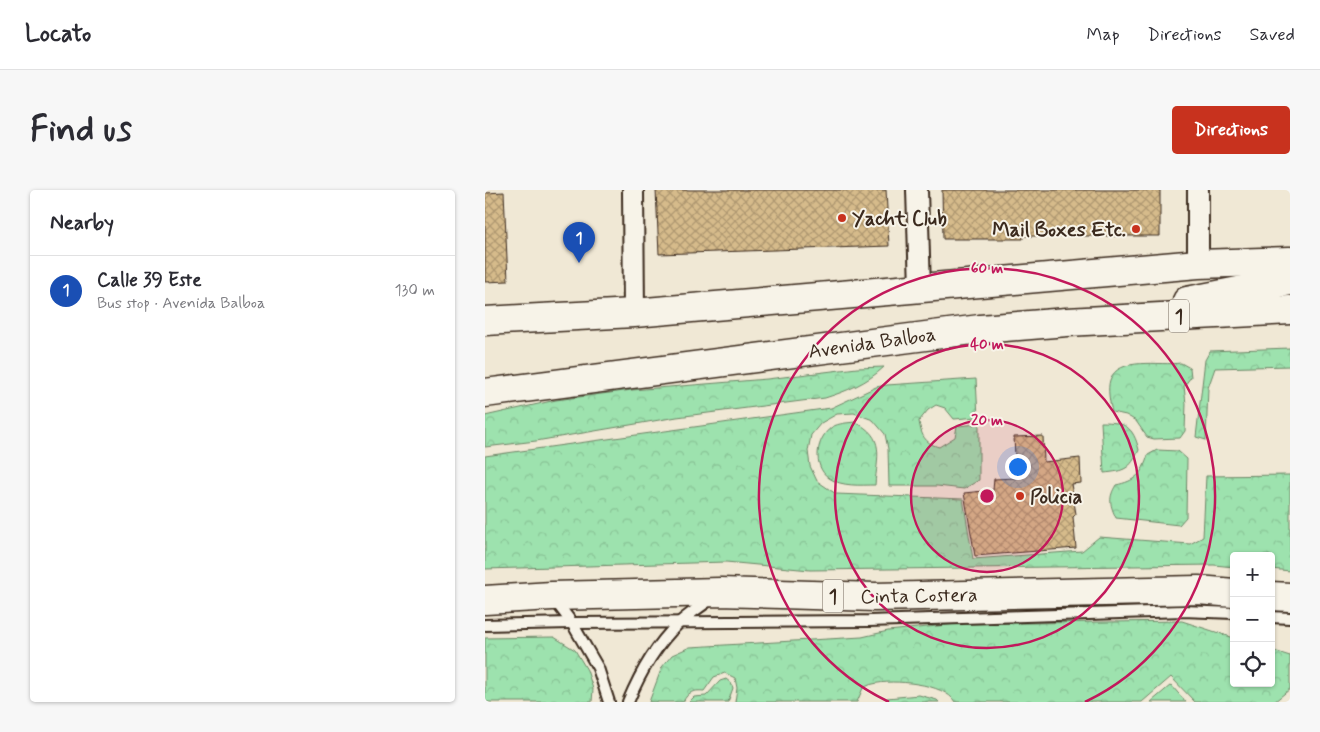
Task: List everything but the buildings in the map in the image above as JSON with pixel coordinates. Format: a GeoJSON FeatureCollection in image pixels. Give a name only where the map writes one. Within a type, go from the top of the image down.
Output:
{"type":"FeatureCollection","features":[{"type":"Feature","properties":{"kind":"main road"},"geometry":{"type":"LineString","coordinates":[[485,321],[634,313],[1198,264],[1290,261]]}},
{"type":"Feature","properties":{"kind":"main road"},"geometry":{"type":"LineString","coordinates":[[1067,322],[1138,311],[1290,281]]}},
{"type":"Feature","properties":{"kind":"main road","name":"Avenida Balboa"},"geometry":{"type":"LineString","coordinates":[[485,393],[913,336],[979,329],[1067,322],[1290,310]]}},
{"type":"Feature","properties":{"kind":"main road","name":"Cinta Costera"},"geometry":{"type":"LineString","coordinates":[[485,600],[552,596],[720,592],[875,597],[1198,590],[1230,593]]}},
{"type":"Feature","properties":{"kind":"main road"},"geometry":{"type":"LineString","coordinates":[[1275,596],[1290,597]]}},
{"type":"Feature","properties":{"kind":"street"},"geometry":{"type":"LineString","coordinates":[[633,190],[634,313]]}},
{"type":"Feature","properties":{"kind":"street"},"geometry":{"type":"LineString","coordinates":[[917,190],[920,288]]}},
{"type":"Feature","properties":{"kind":"street"},"geometry":{"type":"LineString","coordinates":[[1198,190],[1198,264]]}},
{"type":"Feature","properties":{"kind":"lane"},"geometry":{"type":"LineString","coordinates":[[628,702],[638,676],[660,643],[679,623],[720,592]]}},
{"type":"Feature","properties":{"kind":"lane"},"geometry":{"type":"LineString","coordinates":[[552,596],[572,623],[598,668],[609,702]]}},
{"type":"Feature","properties":{"kind":"lane"},"geometry":{"type":"LineString","coordinates":[[485,625],[869,621],[1183,610],[1230,614]]}},
{"type":"Feature","properties":{"kind":"lane"},"geometry":{"type":"LineString","coordinates":[[1275,616],[1290,618]]}},
{"type":"Feature","properties":{"kind":"green space"},"geometry":{"type":"Polygon","coordinates":[[[1290,348],[1290,366],[1215,368],[1208,388],[1206,440],[1196,437],[1205,360],[1210,351],[1290,348]]]}},
{"type":"Feature","properties":{"kind":"green space"},"geometry":{"type":"Polygon","coordinates":[[[1181,363],[1190,368],[1191,377],[1184,386],[1186,404],[1185,431],[1180,438],[1154,439],[1147,437],[1136,421],[1126,415],[1112,412],[1109,388],[1110,380],[1114,373],[1130,365],[1181,363]]]}},
{"type":"Feature","properties":{"kind":"green space"},"geometry":{"type":"Polygon","coordinates":[[[884,367],[871,378],[856,386],[825,398],[677,417],[536,441],[485,447],[485,416],[556,400],[632,390],[884,367]]]}},
{"type":"Feature","properties":{"kind":"green space"},"geometry":{"type":"Polygon","coordinates":[[[976,379],[978,417],[954,419],[945,408],[936,405],[928,410],[919,421],[924,437],[930,443],[939,447],[955,437],[957,426],[979,424],[979,480],[964,489],[937,486],[889,486],[888,449],[885,434],[873,420],[854,413],[837,414],[821,423],[811,435],[808,451],[810,466],[817,481],[836,494],[963,499],[973,559],[1082,551],[1099,537],[1190,544],[1203,537],[1206,476],[1290,475],[1290,571],[1275,569],[1275,552],[1230,552],[1230,567],[1214,565],[810,570],[726,562],[485,569],[485,456],[831,408],[876,387],[976,379]]]}},
{"type":"Feature","properties":{"kind":"green space"},"geometry":{"type":"Polygon","coordinates":[[[855,422],[865,428],[875,441],[878,456],[875,485],[840,483],[829,478],[820,467],[818,452],[822,438],[832,427],[843,423],[855,422]]]}},
{"type":"Feature","properties":{"kind":"green space"},"geometry":{"type":"Polygon","coordinates":[[[1101,422],[1116,423],[1127,427],[1137,442],[1139,450],[1130,465],[1122,470],[1104,473],[1101,422]]]}},
{"type":"Feature","properties":{"kind":"green space"},"geometry":{"type":"Polygon","coordinates":[[[1157,450],[1178,451],[1187,459],[1186,517],[1179,525],[1116,518],[1111,502],[1116,485],[1137,476],[1143,468],[1148,455],[1157,450]]]}},
{"type":"Feature","properties":{"kind":"green space"},"geometry":{"type":"Polygon","coordinates":[[[1182,621],[1230,637],[1230,687],[1275,687],[1275,651],[1290,656],[1290,689],[1274,702],[1195,702],[1171,677],[1142,702],[955,702],[941,690],[905,682],[892,682],[872,684],[863,688],[857,702],[735,702],[737,688],[735,678],[725,673],[714,677],[704,691],[694,691],[689,694],[683,702],[649,702],[662,667],[672,655],[690,647],[862,637],[888,631],[957,624],[1182,621]]]}},
{"type":"Feature","properties":{"kind":"green space"},"geometry":{"type":"Polygon","coordinates":[[[554,637],[575,650],[587,670],[593,689],[592,702],[485,702],[485,638],[554,637]]]}},
{"type":"Feature","properties":{"kind":"green space"},"geometry":{"type":"Polygon","coordinates":[[[726,679],[733,688],[728,702],[689,702],[694,697],[706,696],[720,681],[726,679]]]}},
{"type":"Feature","properties":{"kind":"green space"},"geometry":{"type":"Polygon","coordinates":[[[1171,685],[1186,702],[1151,702],[1171,685]]]}},
{"type":"Feature","properties":{"kind":"green space"},"geometry":{"type":"Polygon","coordinates":[[[919,695],[939,702],[887,702],[887,698],[919,695]]]}},
{"type":"Feature","properties":{"kind":"place","name":"Yacht Club"},"geometry":{"type":"Point","coordinates":[842,218]}},
{"type":"Feature","properties":{"kind":"place","name":"Mail Boxes Etc."},"geometry":{"type":"Point","coordinates":[1136,229]}},
{"type":"Feature","properties":{"kind":"place","name":"Calle 39 Este"},"geometry":{"type":"Point","coordinates":[579,263]}},
{"type":"Feature","properties":{"kind":"place","name":"Policia"},"geometry":{"type":"Point","coordinates":[1020,496]}}]}
